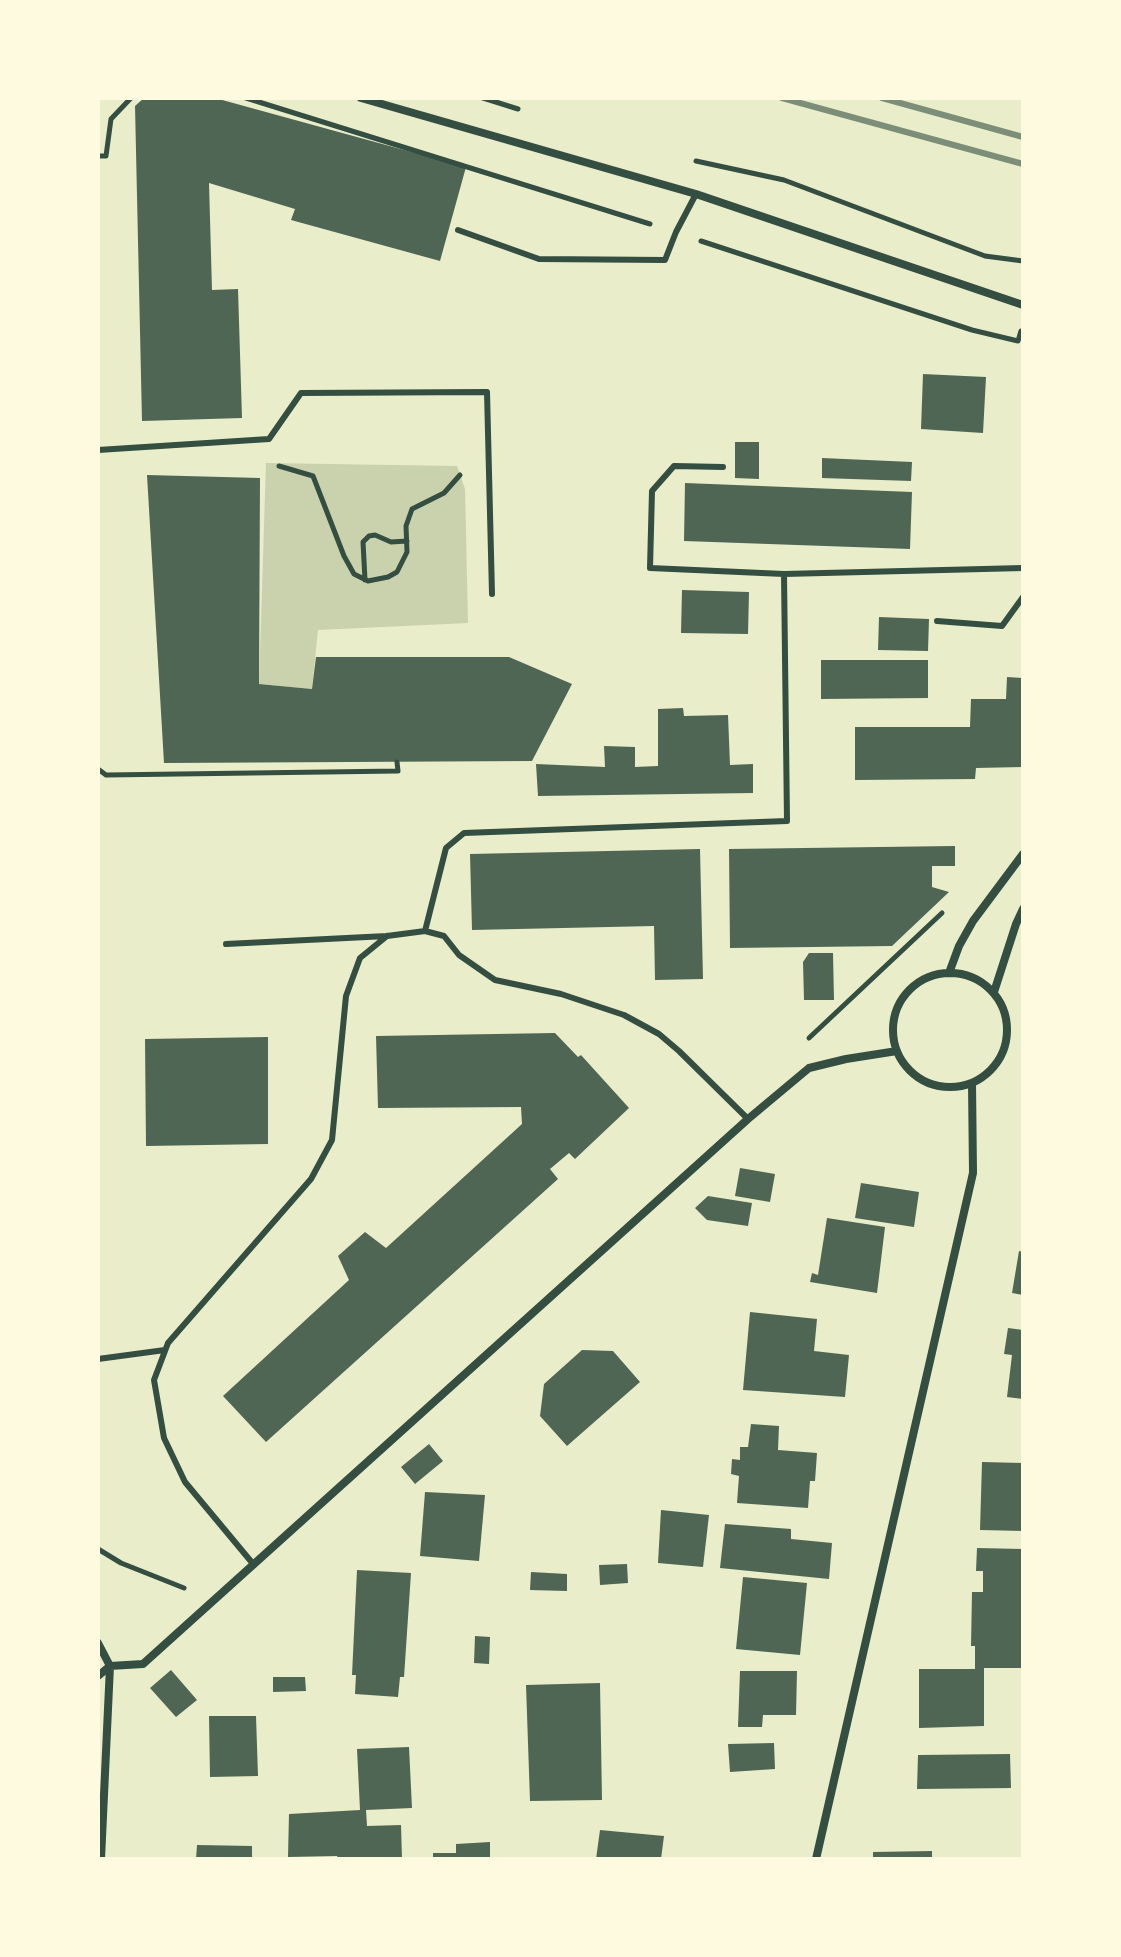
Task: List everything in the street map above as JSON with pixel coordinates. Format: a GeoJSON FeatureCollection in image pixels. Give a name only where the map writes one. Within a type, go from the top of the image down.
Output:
{"type":"FeatureCollection","features":[{"type":"Feature","properties":{"kind":"street"},"geometry":{"type":"LineString","coordinates":[[361,98],[696,194],[1023,305]]}},
{"type":"Feature","properties":{"kind":"street"},"geometry":{"type":"LineString","coordinates":[[949,973],[973,921],[1023,854]]}},
{"type":"Feature","properties":{"kind":"street"},"geometry":{"type":"LineString","coordinates":[[994,992],[1023,909]]}},
{"type":"Feature","properties":{"kind":"street"},"geometry":{"type":"LineString","coordinates":[[949,973],[970,976],[994,992],[1008,1028],[1004,1051],[991,1070],[972,1083],[950,1088],[928,1083],[909,1070],[897,1051],[893,1030],[897,1008],[909,990],[928,977],[949,973]]}},
{"type":"Feature","properties":{"kind":"street"},"geometry":{"type":"LineString","coordinates":[[98,1676],[110,1666],[143,1664],[748,1119],[809,1068],[897,1051]]}},
{"type":"Feature","properties":{"kind":"street"},"geometry":{"type":"LineString","coordinates":[[816,1859],[973,1173],[972,1083]]}},
{"type":"Feature","properties":{"kind":"street"},"geometry":{"type":"LineString","coordinates":[[98,1643],[110,1666],[101,1859]]}},
{"type":"Feature","properties":{"kind":"lane"},"geometry":{"type":"LineString","coordinates":[[458,230],[539,259],[665,260],[696,194]]}},
{"type":"Feature","properties":{"kind":"lane"},"geometry":{"type":"LineString","coordinates":[[98,450],[269,439],[301,393],[487,392],[492,594]]}},
{"type":"Feature","properties":{"kind":"lane"},"geometry":{"type":"LineString","coordinates":[[723,467],[674,466],[652,491],[650,568],[784,574],[1023,568]]}},
{"type":"Feature","properties":{"kind":"lane"},"geometry":{"type":"LineString","coordinates":[[425,931],[446,848],[464,833],[787,821],[784,574]]}},
{"type":"Feature","properties":{"kind":"lane"},"geometry":{"type":"LineString","coordinates":[[937,621],[1002,626],[1023,597]]}},
{"type":"Feature","properties":{"kind":"lane"},"geometry":{"type":"LineString","coordinates":[[226,944],[387,936],[425,931],[444,936],[459,955],[495,980],[561,994],[624,1015],[659,1034],[748,1119]]}},
{"type":"Feature","properties":{"kind":"lane"},"geometry":{"type":"LineString","coordinates":[[254,1565],[185,1482],[164,1438],[154,1380],[168,1343],[311,1179],[332,1140],[346,996],[360,958],[387,936]]}},
{"type":"Feature","properties":{"kind":"lane"},"geometry":{"type":"LineString","coordinates":[[98,1359],[165,1350]]}},
{"type":"Feature","properties":{"kind":"path"},"geometry":{"type":"LineString","coordinates":[[98,156],[106,156],[111,119],[131,98]]}},
{"type":"Feature","properties":{"kind":"path"},"geometry":{"type":"LineString","coordinates":[[246,98],[676,232],[972,330],[1018,341],[1023,323]]}},
{"type":"Feature","properties":{"kind":"path"},"geometry":{"type":"LineString","coordinates":[[483,98],[526,112]]}},
{"type":"Feature","properties":{"kind":"path"},"geometry":{"type":"LineString","coordinates":[[691,160],[784,180],[985,256],[1023,261]]}},
{"type":"Feature","properties":{"kind":"path"},"geometry":{"type":"LineString","coordinates":[[269,439],[270,463],[313,476],[344,556],[354,574],[368,581],[397,572],[407,552],[406,526],[412,509],[444,493],[462,472],[489,476]]}},
{"type":"Feature","properties":{"kind":"path"},"geometry":{"type":"LineString","coordinates":[[365,580],[363,542],[369,536],[375,535],[391,542],[407,541]]}},
{"type":"Feature","properties":{"kind":"path"},"geometry":{"type":"LineString","coordinates":[[98,769],[106,775],[398,771],[397,762]]}},
{"type":"Feature","properties":{"kind":"path"},"geometry":{"type":"LineString","coordinates":[[98,1549],[121,1563],[182,1589],[193,1583]]}},
{"type":"Feature","properties":{"kind":"green space"},"geometry":{"type":"Polygon","coordinates":[[[266,463],[457,466],[465,489],[468,623],[318,630],[312,689],[259,684],[266,463]]]}},
{"type":"Feature","properties":{"kind":"building"},"geometry":{"type":"Polygon","coordinates":[[[144,98],[215,98],[466,167],[440,261],[291,220],[295,209],[209,183],[212,290],[238,289],[242,418],[142,421],[135,106],[144,98]]]}},
{"type":"Feature","properties":{"kind":"building"},"geometry":{"type":"Polygon","coordinates":[[[923,374],[986,377],[983,433],[921,429],[923,374]]]}},
{"type":"Feature","properties":{"kind":"building"},"geometry":{"type":"Polygon","coordinates":[[[735,442],[759,442],[759,479],[735,478],[735,442]]]}},
{"type":"Feature","properties":{"kind":"building"},"geometry":{"type":"Polygon","coordinates":[[[822,458],[912,462],[911,481],[822,478],[822,458]]]}},
{"type":"Feature","properties":{"kind":"building"},"geometry":{"type":"Polygon","coordinates":[[[147,475],[260,478],[259,684],[312,689],[316,657],[509,657],[572,684],[532,761],[164,763],[147,475]]]}},
{"type":"Feature","properties":{"kind":"building"},"geometry":{"type":"Polygon","coordinates":[[[685,483],[912,492],[910,549],[684,541],[685,483]]]}},
{"type":"Feature","properties":{"kind":"building"},"geometry":{"type":"Polygon","coordinates":[[[682,590],[749,592],[748,634],[681,633],[682,590]]]}},
{"type":"Feature","properties":{"kind":"building"},"geometry":{"type":"Polygon","coordinates":[[[879,617],[929,619],[928,651],[878,650],[879,617]]]}},
{"type":"Feature","properties":{"kind":"building"},"geometry":{"type":"Polygon","coordinates":[[[821,660],[928,660],[928,698],[821,699],[821,660]]]}},
{"type":"Feature","properties":{"kind":"building"},"geometry":{"type":"Polygon","coordinates":[[[1007,677],[1023,678],[1023,767],[976,768],[975,779],[855,780],[855,727],[970,727],[971,699],[1006,699],[1007,677]]]}},
{"type":"Feature","properties":{"kind":"building"},"geometry":{"type":"Polygon","coordinates":[[[683,708],[684,716],[728,715],[730,765],[753,764],[753,793],[538,796],[536,764],[605,767],[604,746],[635,747],[635,767],[658,766],[658,709],[683,708]]]}},
{"type":"Feature","properties":{"kind":"building"},"geometry":{"type":"Polygon","coordinates":[[[955,846],[955,866],[932,866],[932,887],[949,892],[892,946],[730,948],[729,849],[955,846]]]}},
{"type":"Feature","properties":{"kind":"building"},"geometry":{"type":"Polygon","coordinates":[[[700,849],[703,979],[655,980],[654,926],[472,930],[470,854],[700,849]]]}},
{"type":"Feature","properties":{"kind":"building"},"geometry":{"type":"Polygon","coordinates":[[[809,953],[833,953],[834,1000],[804,1000],[803,962],[809,953]]]}},
{"type":"Feature","properties":{"kind":"building"},"geometry":{"type":"Polygon","coordinates":[[[555,1033],[578,1057],[581,1055],[629,1108],[575,1159],[569,1153],[550,1169],[558,1179],[266,1442],[223,1396],[349,1280],[338,1256],[365,1232],[386,1248],[522,1124],[521,1107],[378,1108],[376,1036],[555,1033]]]}},
{"type":"Feature","properties":{"kind":"building"},"geometry":{"type":"Polygon","coordinates":[[[268,1037],[268,1144],[146,1146],[145,1039],[268,1037]]]}},
{"type":"Feature","properties":{"kind":"building"},"geometry":{"type":"Polygon","coordinates":[[[740,1168],[775,1174],[770,1202],[735,1196],[740,1168]]]}},
{"type":"Feature","properties":{"kind":"building"},"geometry":{"type":"Polygon","coordinates":[[[861,1183],[919,1192],[914,1227],[855,1218],[861,1183]]]}},
{"type":"Feature","properties":{"kind":"building"},"geometry":{"type":"Polygon","coordinates":[[[708,1196],[752,1203],[748,1226],[707,1220],[695,1208],[708,1196]]]}},
{"type":"Feature","properties":{"kind":"building"},"geometry":{"type":"Polygon","coordinates":[[[827,1218],[885,1227],[877,1293],[810,1282],[812,1273],[818,1275],[827,1218]]]}},
{"type":"Feature","properties":{"kind":"building"},"geometry":{"type":"Polygon","coordinates":[[[1019,1251],[1023,1252],[1023,1295],[1012,1293],[1019,1251]]]}},
{"type":"Feature","properties":{"kind":"building"},"geometry":{"type":"Polygon","coordinates":[[[750,1312],[817,1319],[814,1351],[849,1355],[845,1397],[743,1390],[750,1312]]]}},
{"type":"Feature","properties":{"kind":"building"},"geometry":{"type":"Polygon","coordinates":[[[1008,1328],[1023,1330],[1023,1399],[1007,1397],[1012,1355],[1004,1354],[1008,1328]]]}},
{"type":"Feature","properties":{"kind":"building"},"geometry":{"type":"Polygon","coordinates":[[[582,1350],[613,1351],[640,1382],[567,1446],[540,1416],[544,1384],[582,1350]]]}},
{"type":"Feature","properties":{"kind":"building"},"geometry":{"type":"Polygon","coordinates":[[[751,1424],[779,1426],[778,1450],[817,1453],[815,1481],[810,1481],[808,1508],[737,1503],[739,1476],[731,1474],[732,1459],[740,1460],[740,1447],[748,1447],[751,1424]]]}},
{"type":"Feature","properties":{"kind":"building"},"geometry":{"type":"Polygon","coordinates":[[[429,1444],[443,1461],[415,1484],[401,1467],[429,1444]]]}},
{"type":"Feature","properties":{"kind":"building"},"geometry":{"type":"Polygon","coordinates":[[[982,1462],[1023,1463],[1023,1531],[980,1530],[982,1462]]]}},
{"type":"Feature","properties":{"kind":"building"},"geometry":{"type":"Polygon","coordinates":[[[425,1492],[485,1495],[479,1561],[420,1556],[425,1492]]]}},
{"type":"Feature","properties":{"kind":"building"},"geometry":{"type":"Polygon","coordinates":[[[661,1510],[709,1515],[703,1567],[658,1563],[661,1510]]]}},
{"type":"Feature","properties":{"kind":"building"},"geometry":{"type":"Polygon","coordinates":[[[725,1524],[791,1529],[791,1539],[832,1543],[829,1579],[720,1568],[725,1524]]]}},
{"type":"Feature","properties":{"kind":"building"},"geometry":{"type":"Polygon","coordinates":[[[977,1548],[1023,1549],[1023,1668],[984,1668],[984,1726],[919,1728],[919,1669],[975,1669],[975,1646],[971,1646],[972,1592],[983,1592],[983,1571],[976,1571],[977,1548]]]}},
{"type":"Feature","properties":{"kind":"building"},"geometry":{"type":"Polygon","coordinates":[[[627,1564],[628,1583],[600,1585],[599,1565],[627,1564]]]}},
{"type":"Feature","properties":{"kind":"building"},"geometry":{"type":"Polygon","coordinates":[[[357,1570],[411,1573],[404,1677],[400,1677],[398,1697],[355,1694],[356,1675],[352,1675],[357,1570]]]}},
{"type":"Feature","properties":{"kind":"building"},"geometry":{"type":"Polygon","coordinates":[[[531,1572],[567,1574],[567,1591],[530,1590],[531,1572]]]}},
{"type":"Feature","properties":{"kind":"building"},"geometry":{"type":"Polygon","coordinates":[[[743,1577],[807,1583],[800,1655],[736,1649],[743,1577]]]}},
{"type":"Feature","properties":{"kind":"building"},"geometry":{"type":"Polygon","coordinates":[[[475,1636],[490,1637],[489,1664],[474,1663],[475,1636]]]}},
{"type":"Feature","properties":{"kind":"building"},"geometry":{"type":"Polygon","coordinates":[[[171,1670],[197,1700],[176,1717],[150,1688],[171,1670]]]}},
{"type":"Feature","properties":{"kind":"building"},"geometry":{"type":"Polygon","coordinates":[[[740,1671],[797,1671],[796,1715],[763,1715],[762,1727],[738,1727],[740,1671]]]}},
{"type":"Feature","properties":{"kind":"building"},"geometry":{"type":"Polygon","coordinates":[[[273,1677],[305,1677],[306,1691],[273,1692],[273,1677]]]}},
{"type":"Feature","properties":{"kind":"building"},"geometry":{"type":"Polygon","coordinates":[[[600,1683],[602,1800],[530,1801],[526,1685],[600,1683]]]}},
{"type":"Feature","properties":{"kind":"building"},"geometry":{"type":"Polygon","coordinates":[[[209,1716],[256,1716],[258,1776],[210,1777],[209,1716]]]}},
{"type":"Feature","properties":{"kind":"building"},"geometry":{"type":"Polygon","coordinates":[[[774,1743],[775,1769],[730,1772],[728,1744],[774,1743]]]}},
{"type":"Feature","properties":{"kind":"building"},"geometry":{"type":"Polygon","coordinates":[[[409,1747],[412,1808],[366,1810],[367,1826],[401,1825],[402,1859],[288,1857],[289,1814],[360,1810],[357,1749],[409,1747]]]}},
{"type":"Feature","properties":{"kind":"building"},"geometry":{"type":"Polygon","coordinates":[[[1010,1754],[1011,1788],[917,1789],[918,1755],[1010,1754]]]}},
{"type":"Feature","properties":{"kind":"building"},"geometry":{"type":"Polygon","coordinates":[[[600,1830],[664,1836],[661,1859],[596,1859],[600,1830]]]}},
{"type":"Feature","properties":{"kind":"building"},"geometry":{"type":"Polygon","coordinates":[[[490,1842],[490,1859],[433,1859],[433,1853],[456,1853],[456,1844],[490,1842]]]}},
{"type":"Feature","properties":{"kind":"building"},"geometry":{"type":"Polygon","coordinates":[[[197,1845],[252,1846],[252,1859],[196,1859],[197,1845]]]}},
{"type":"Feature","properties":{"kind":"building"},"geometry":{"type":"Polygon","coordinates":[[[932,1851],[932,1859],[873,1859],[873,1852],[932,1851]]]}},
{"type":"Feature","properties":{"kind":"railway"},"geometry":{"type":"LineString","coordinates":[[782,98],[1023,164]]}},
{"type":"Feature","properties":{"kind":"railway"},"geometry":{"type":"LineString","coordinates":[[882,98],[1023,137]]}}]}
